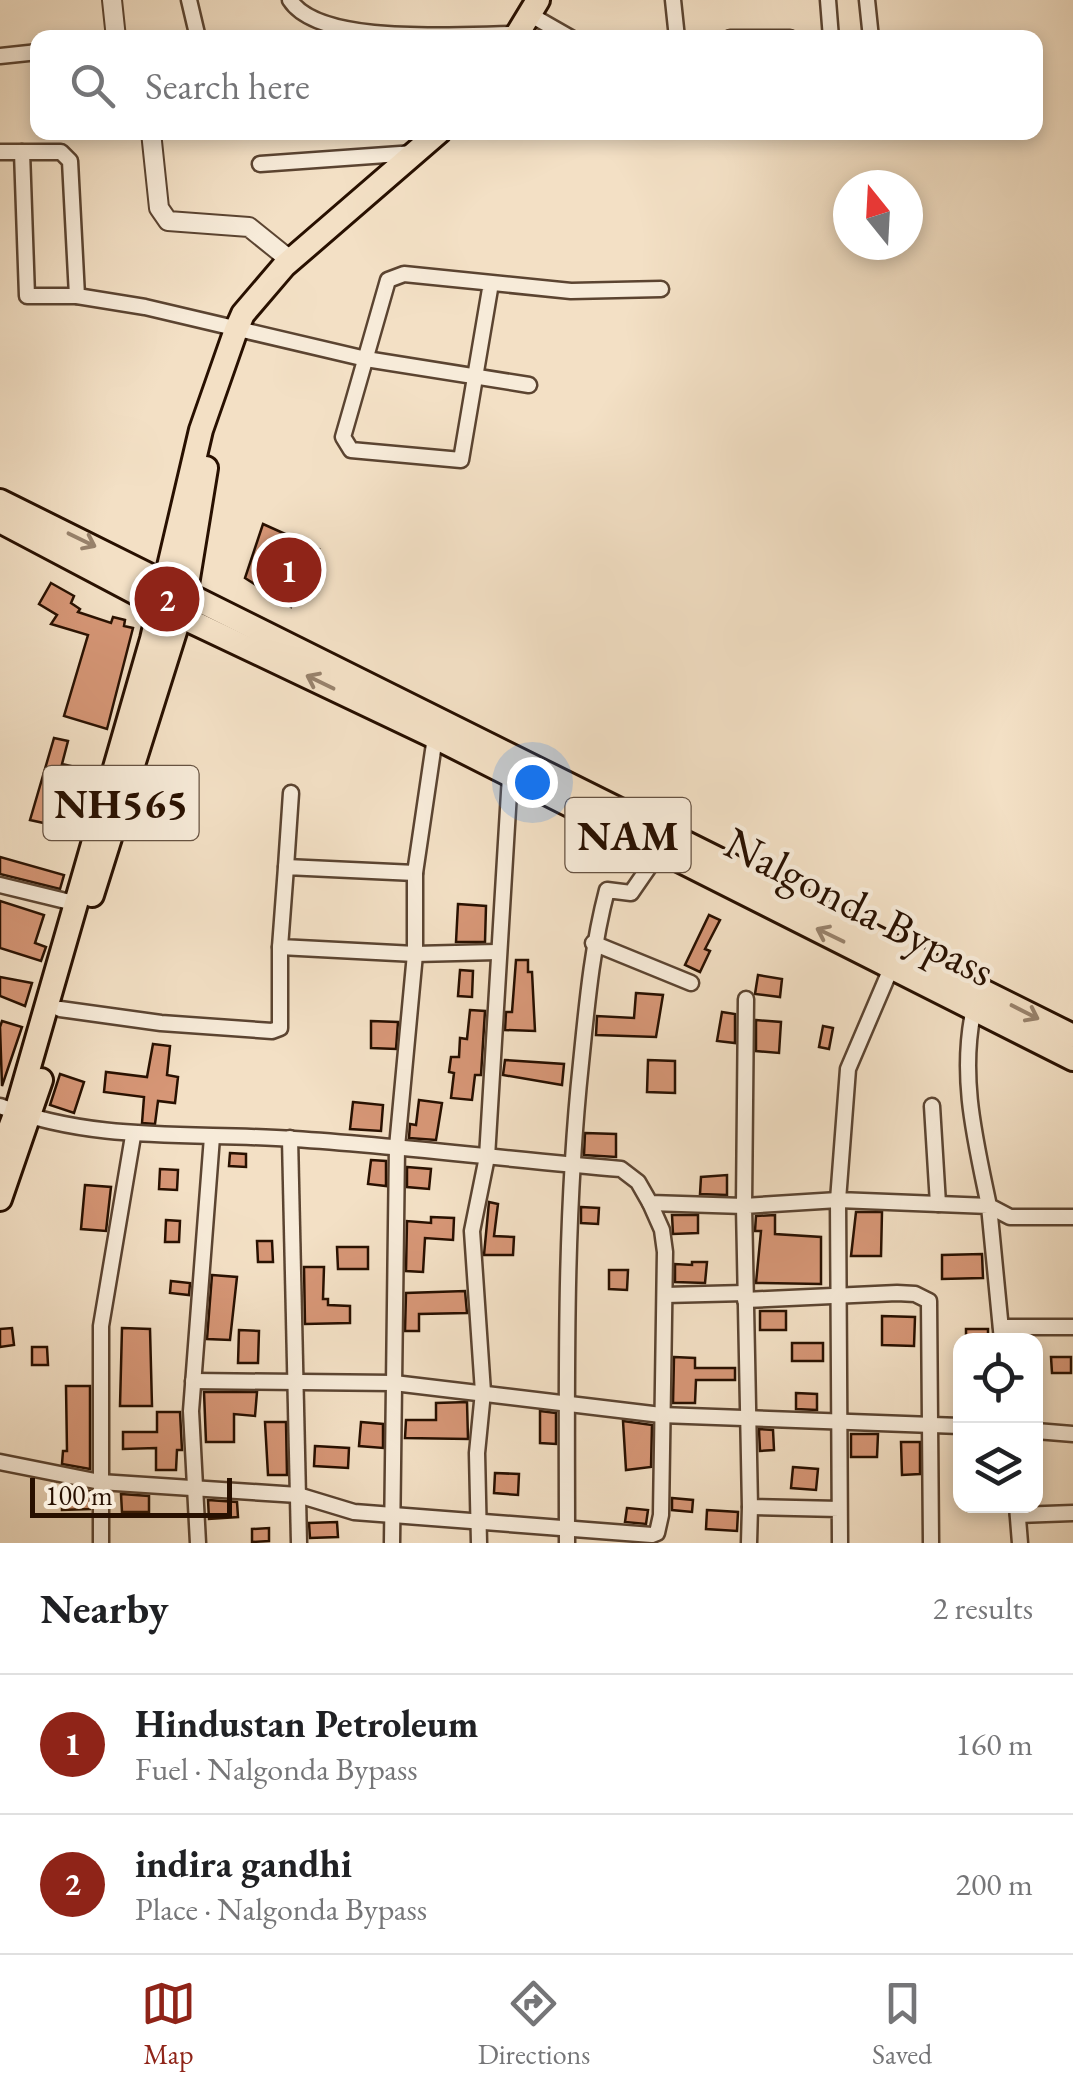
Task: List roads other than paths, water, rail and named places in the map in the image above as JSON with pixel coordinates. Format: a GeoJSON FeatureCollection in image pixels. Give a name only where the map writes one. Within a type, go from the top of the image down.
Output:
{"type":"FeatureCollection","features":[{"type":"Feature","properties":{"kind":"highway","name":"NH565"},"geometry":{"type":"LineString","coordinates":[[0,1199],[16,1112],[152,639],[163,580],[212,400],[236,330],[243,314],[290,260],[432,140]]}},
{"type":"Feature","properties":{"kind":"highway","name":"NH565"},"geometry":{"type":"LineString","coordinates":[[0,1154],[60,1009],[180,616],[212,432],[212,400]]}},
{"type":"Feature","properties":{"kind":"highway","name":"NAM"},"geometry":{"type":"LineString","coordinates":[[0,501],[187,591]]}},
{"type":"Feature","properties":{"kind":"highway","name":"NAM"},"geometry":{"type":"LineString","coordinates":[[0,522],[180,616]]}},
{"type":"Feature","properties":{"kind":"highway","name":"Nalgonda Bypass"},"geometry":{"type":"LineString","coordinates":[[187,591],[1073,1036]]}},
{"type":"Feature","properties":{"kind":"highway","name":"Nalgonda Bypass"},"geometry":{"type":"LineString","coordinates":[[180,616],[435,737],[1073,1059]]}},
{"type":"Feature","properties":{"kind":"street"},"geometry":{"type":"LineString","coordinates":[[112,0],[115,30]]}},
{"type":"Feature","properties":{"kind":"street"},"geometry":{"type":"LineString","coordinates":[[190,0],[196,30]]}},
{"type":"Feature","properties":{"kind":"street"},"geometry":{"type":"LineString","coordinates":[[290,0],[299,15],[328,26],[360,30]]}},
{"type":"Feature","properties":{"kind":"street"},"geometry":{"type":"LineString","coordinates":[[673,0],[676,30]]}},
{"type":"Feature","properties":{"kind":"street"},"geometry":{"type":"LineString","coordinates":[[828,0],[830,30]]}},
{"type":"Feature","properties":{"kind":"street"},"geometry":{"type":"LineString","coordinates":[[867,0],[870,30]]}},
{"type":"Feature","properties":{"kind":"street"},"geometry":{"type":"LineString","coordinates":[[419,30],[525,21],[549,30]]}},
{"type":"Feature","properties":{"kind":"street"},"geometry":{"type":"LineString","coordinates":[[0,56],[30,53]]}},
{"type":"Feature","properties":{"kind":"street"},"geometry":{"type":"LineString","coordinates":[[153,140],[159,208],[168,221],[249,227],[290,260]]}},
{"type":"Feature","properties":{"kind":"street"},"geometry":{"type":"LineString","coordinates":[[0,152],[61,152],[70,161],[77,296]]}},
{"type":"Feature","properties":{"kind":"street"},"geometry":{"type":"LineString","coordinates":[[22,152],[26,296],[77,296],[145,306],[366,359],[475,373],[529,385]]}},
{"type":"Feature","properties":{"kind":"street"},"geometry":{"type":"LineString","coordinates":[[260,164],[419,153]]}},
{"type":"Feature","properties":{"kind":"street"},"geometry":{"type":"LineString","coordinates":[[491,283],[462,460],[351,450],[343,436],[388,280],[395,274],[491,283],[571,291],[661,289]]}},
{"type":"Feature","properties":{"kind":"street"},"geometry":{"type":"LineString","coordinates":[[392,1543],[397,1148],[415,954],[416,873],[435,737]]}},
{"type":"Feature","properties":{"kind":"street"},"geometry":{"type":"LineString","coordinates":[[479,1543],[482,1392],[472,1230],[487,1157],[510,776]]}},
{"type":"Feature","properties":{"kind":"street"},"geometry":{"type":"LineString","coordinates":[[60,1009],[161,1023],[272,1031],[280,1028],[280,947],[291,794]]}},
{"type":"Feature","properties":{"kind":"street"},"geometry":{"type":"LineString","coordinates":[[567,1535],[564,1403],[570,1165],[593,943],[607,890],[632,894],[660,851]]}},
{"type":"Feature","properties":{"kind":"street"},"geometry":{"type":"LineString","coordinates":[[286,867],[416,873]]}},
{"type":"Feature","properties":{"kind":"street"},"geometry":{"type":"LineString","coordinates":[[0,886],[74,904]]}},
{"type":"Feature","properties":{"kind":"street"},"geometry":{"type":"LineString","coordinates":[[593,943],[690,983]]}},
{"type":"Feature","properties":{"kind":"street"},"geometry":{"type":"LineString","coordinates":[[280,947],[415,954],[497,952]]}},
{"type":"Feature","properties":{"kind":"street"},"geometry":{"type":"LineString","coordinates":[[840,1543],[838,1200],[848,1069],[892,966]]}},
{"type":"Feature","properties":{"kind":"street"},"geometry":{"type":"LineString","coordinates":[[746,999],[744,1206],[749,1543]]}},
{"type":"Feature","properties":{"kind":"street"},"geometry":{"type":"LineString","coordinates":[[974,1008],[965,1051],[972,1123],[989,1206],[1002,1333]]}},
{"type":"Feature","properties":{"kind":"street"},"geometry":{"type":"LineString","coordinates":[[932,1106],[938,1204]]}},
{"type":"Feature","properties":{"kind":"street"},"geometry":{"type":"LineString","coordinates":[[0,1462],[100,1482],[298,1496],[354,1512],[479,1522],[567,1535],[658,1533],[662,1515],[662,1230],[638,1182],[622,1169],[290,1138],[133,1136],[16,1112]]}},
{"type":"Feature","properties":{"kind":"street"},"geometry":{"type":"LineString","coordinates":[[101,1543],[102,1326],[133,1136]]}},
{"type":"Feature","properties":{"kind":"street"},"geometry":{"type":"LineString","coordinates":[[198,1543],[193,1381],[212,1136]]}},
{"type":"Feature","properties":{"kind":"street"},"geometry":{"type":"LineString","coordinates":[[290,1138],[299,1543]]}},
{"type":"Feature","properties":{"kind":"street"},"geometry":{"type":"LineString","coordinates":[[650,1203],[744,1206],[838,1200],[989,1206],[1010,1217],[1073,1216]]}},
{"type":"Feature","properties":{"kind":"street"},"geometry":{"type":"LineString","coordinates":[[664,1294],[915,1294],[928,1301],[932,1543]]}},
{"type":"Feature","properties":{"kind":"street"},"geometry":{"type":"LineString","coordinates":[[1012,1333],[1073,1327]]}},
{"type":"Feature","properties":{"kind":"street"},"geometry":{"type":"LineString","coordinates":[[193,1381],[394,1382],[660,1415],[953,1426]]}},
{"type":"Feature","properties":{"kind":"street"},"geometry":{"type":"LineString","coordinates":[[1043,1432],[1073,1434]]}},
{"type":"Feature","properties":{"kind":"street"},"geometry":{"type":"LineString","coordinates":[[750,1506],[839,1509]]}},
{"type":"Feature","properties":{"kind":"street"},"geometry":{"type":"LineString","coordinates":[[1043,1511],[1073,1513]]}},
{"type":"Feature","properties":{"kind":"street"},"geometry":{"type":"LineString","coordinates":[[1017,1513],[1020,1543]]}},
{"type":"Feature","properties":{"kind":"place","name":"Hindustan Petroleum"},"geometry":{"type":"Point","coordinates":[289,570]}},
{"type":"Feature","properties":{"kind":"place","name":"indira gandhi"},"geometry":{"type":"Point","coordinates":[167,599]}}]}
